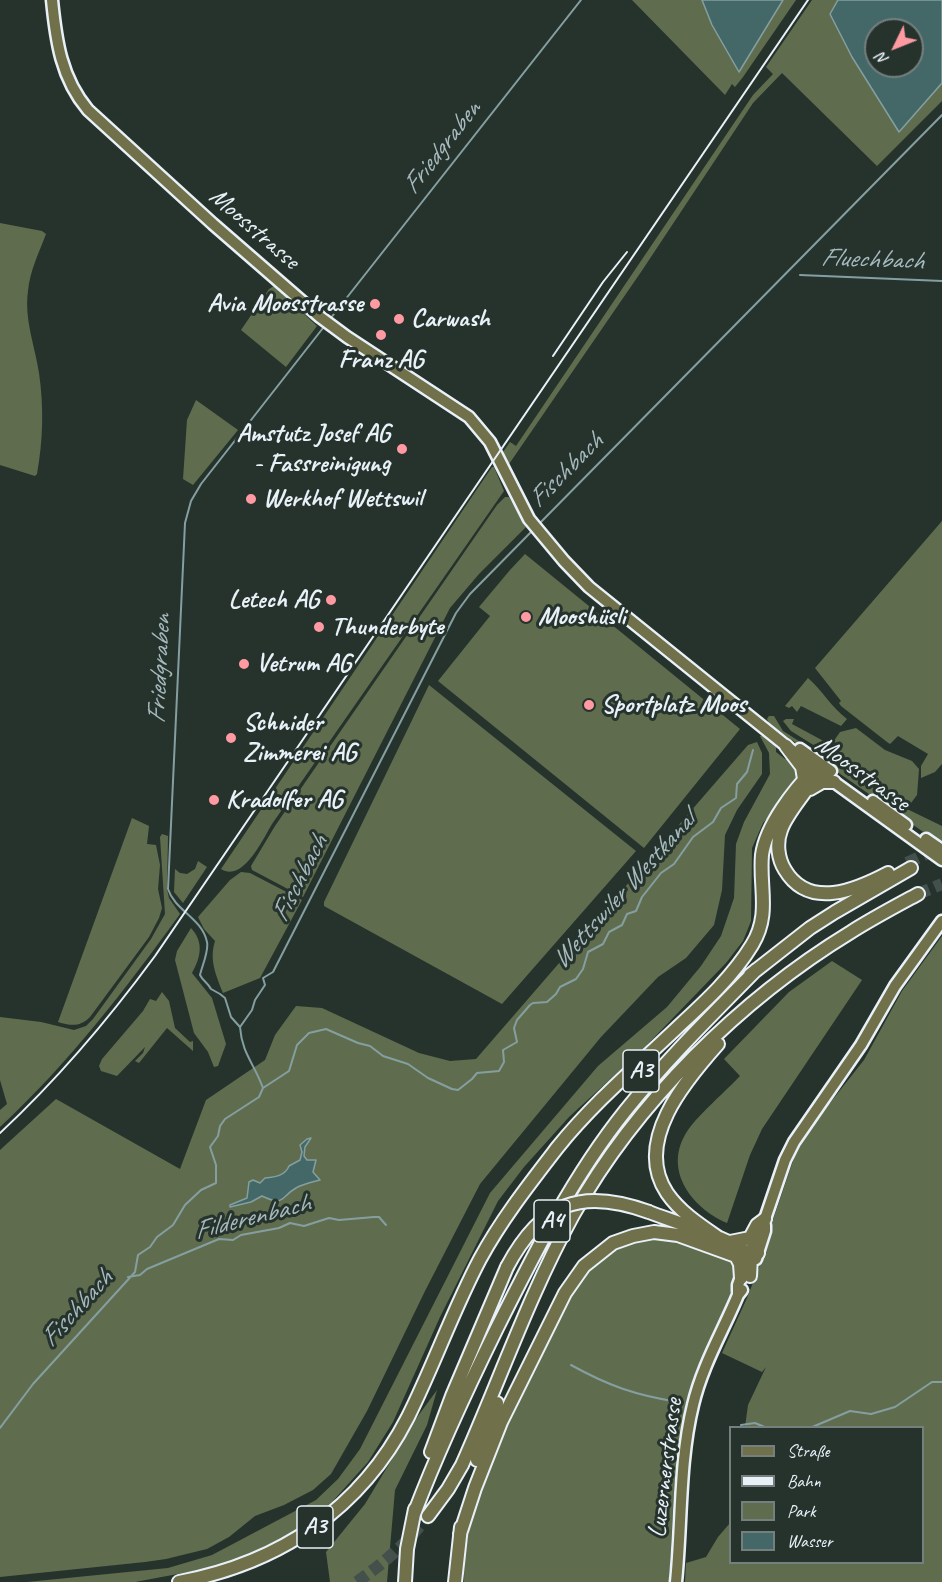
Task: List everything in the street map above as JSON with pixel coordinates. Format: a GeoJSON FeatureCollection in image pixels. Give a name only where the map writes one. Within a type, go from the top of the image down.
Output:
{"type":"FeatureCollection","features":[{"type":"Feature","properties":{"kind":"highway"},"geometry":{"type":"LineString","coordinates":[[786,747],[802,767],[806,785]]}},
{"type":"Feature","properties":{"kind":"highway"},"geometry":{"type":"LineString","coordinates":[[534,1179],[574,1128],[700,1006],[748,952],[762,917],[764,898],[762,858],[767,835],[779,814],[806,785],[818,768]]}},
{"type":"Feature","properties":{"kind":"highway"},"geometry":{"type":"LineString","coordinates":[[806,785],[834,782]]}},
{"type":"Feature","properties":{"kind":"highway","name":"A4"},"geometry":{"type":"LineString","coordinates":[[405,1582],[407,1549],[414,1514],[442,1445],[490,1342],[549,1227],[614,1126],[681,1046],[756,970],[835,912],[909,866],[852,890],[827,894],[813,892],[791,879],[783,866],[778,842],[784,823],[806,785]]}},
{"type":"Feature","properties":{"kind":"highway","name":"A4"},"geometry":{"type":"LineString","coordinates":[[428,1516],[462,1465],[528,1310],[573,1215],[611,1155],[669,1084],[719,1034],[765,993],[798,967],[850,932],[918,894]]}},
{"type":"Feature","properties":{"kind":"highway","name":"A3"},"geometry":{"type":"LineString","coordinates":[[180,1582],[225,1571],[283,1548],[327,1517],[361,1485],[387,1452],[407,1418],[467,1284],[489,1243],[534,1179],[579,1130],[641,1071],[718,999],[756,970]]}},
{"type":"Feature","properties":{"kind":"highway"},"geometry":{"type":"LineString","coordinates":[[748,1256],[687,1214],[667,1192],[657,1173],[656,1145],[663,1123],[688,1083],[713,1050],[765,993]]}},
{"type":"Feature","properties":{"kind":"highway"},"geometry":{"type":"LineString","coordinates":[[414,1514],[440,1426],[507,1266],[522,1241],[547,1216],[565,1206],[589,1200],[604,1200],[649,1212],[724,1240],[750,1238],[757,1225],[765,1219]]}},
{"type":"Feature","properties":{"kind":"highway"},"geometry":{"type":"LineString","coordinates":[[460,1534],[501,1422],[566,1293],[584,1266],[613,1243],[654,1232],[668,1233],[748,1256]]}},
{"type":"Feature","properties":{"kind":"highway"},"geometry":{"type":"LineString","coordinates":[[745,1277],[741,1269],[748,1256]]}},
{"type":"Feature","properties":{"kind":"highway","name":"A4"},"geometry":{"type":"LineString","coordinates":[[455,1582],[460,1534],[470,1484],[528,1310]]}},
{"type":"Feature","properties":{"kind":"main road","name":"Moosstrasse"},"geometry":{"type":"LineString","coordinates":[[52,0],[63,67],[73,90],[88,110],[187,201],[320,317],[346,337],[469,417],[490,442],[520,503],[539,532],[564,561],[613,608],[762,725],[786,747],[941,856]]}},
{"type":"Feature","properties":{"kind":"main road","name":"Moosstrasse"},"geometry":{"type":"LineString","coordinates":[[762,725],[834,782],[941,856]]}},
{"type":"Feature","properties":{"kind":"main road","name":"Luzernerstrasse"},"geometry":{"type":"LineString","coordinates":[[676,1582],[685,1460],[693,1405],[707,1362],[745,1277],[748,1256],[765,1219],[785,1160],[794,1142],[861,1045],[895,986],[942,921]]}},
{"type":"Feature","properties":{"kind":"green space"},"geometry":{"type":"Polygon","coordinates":[[[632,0],[796,0],[743,77],[735,87],[732,84],[725,95],[632,0]]]}},
{"type":"Feature","properties":{"kind":"green space"},"geometry":{"type":"Polygon","coordinates":[[[812,0],[942,0],[942,101],[877,166],[782,73],[753,103],[643,269],[507,467],[501,455],[510,442],[516,446],[753,95],[773,74],[766,67],[812,0]]]}},
{"type":"Feature","properties":{"kind":"green space"},"geometry":{"type":"Polygon","coordinates":[[[0,223],[42,231],[46,234],[31,276],[27,301],[42,398],[41,449],[35,476],[0,465],[0,223]]]}},
{"type":"Feature","properties":{"kind":"green space"},"geometry":{"type":"Polygon","coordinates":[[[274,286],[317,326],[286,367],[241,330],[269,289],[274,286]]]}},
{"type":"Feature","properties":{"kind":"green space"},"geometry":{"type":"Polygon","coordinates":[[[196,400],[238,430],[193,485],[183,479],[187,420],[196,400]]]}},
{"type":"Feature","properties":{"kind":"green space"},"geometry":{"type":"Polygon","coordinates":[[[492,467],[504,491],[272,824],[258,849],[237,870],[229,872],[221,869],[492,467]]]}},
{"type":"Feature","properties":{"kind":"green space"},"geometry":{"type":"Polygon","coordinates":[[[505,497],[509,497],[526,527],[479,574],[450,608],[303,897],[252,870],[251,866],[275,826],[497,505],[505,497]]]}},
{"type":"Feature","properties":{"kind":"green space"},"geometry":{"type":"Polygon","coordinates":[[[942,521],[942,764],[935,772],[921,778],[921,766],[928,754],[898,736],[890,744],[887,742],[841,706],[839,703],[841,701],[815,668],[942,521]]]}},
{"type":"Feature","properties":{"kind":"green space","name":"Sportplatz Moos"},"geometry":{"type":"Polygon","coordinates":[[[525,554],[740,729],[644,848],[438,681],[490,616],[479,607],[525,554]]]}},
{"type":"Feature","properties":{"kind":"green space"},"geometry":{"type":"Polygon","coordinates":[[[808,678],[847,719],[841,726],[801,706],[797,712],[792,706],[789,708],[785,706],[808,678]]]}},
{"type":"Feature","properties":{"kind":"green space"},"geometry":{"type":"Polygon","coordinates":[[[429,685],[636,851],[502,1004],[324,906],[429,685]]]}},
{"type":"Feature","properties":{"kind":"green space"},"geometry":{"type":"Polygon","coordinates":[[[769,716],[774,716],[783,731],[907,809],[942,826],[942,845],[770,725],[767,719],[769,716]]]}},
{"type":"Feature","properties":{"kind":"green space"},"geometry":{"type":"Polygon","coordinates":[[[794,719],[792,724],[831,745],[840,732],[856,728],[885,750],[912,761],[919,769],[917,795],[908,804],[791,731],[783,721],[794,719]]]}},
{"type":"Feature","properties":{"kind":"green space"},"geometry":{"type":"Polygon","coordinates":[[[763,735],[776,747],[776,752],[785,759],[790,758],[796,768],[797,776],[794,787],[763,823],[752,848],[751,921],[743,941],[726,963],[642,1050],[569,1117],[524,1167],[498,1201],[440,1317],[393,1422],[368,1462],[332,1502],[298,1530],[243,1557],[215,1567],[135,1582],[27,1582],[168,1568],[212,1555],[316,1500],[338,1479],[360,1449],[490,1193],[598,1066],[667,1007],[701,966],[721,936],[734,898],[736,844],[744,822],[770,774],[769,753],[760,736],[763,735]]]}},
{"type":"Feature","properties":{"kind":"green space"},"geometry":{"type":"Polygon","coordinates":[[[757,742],[762,753],[762,774],[737,810],[725,835],[722,890],[714,925],[686,958],[658,977],[601,1037],[480,1184],[367,1411],[331,1474],[313,1490],[284,1505],[255,1516],[229,1537],[207,1549],[145,1562],[0,1577],[0,1150],[56,1099],[180,1169],[206,1100],[265,1060],[275,1035],[296,1006],[322,1008],[419,1053],[450,1061],[476,1059],[748,745],[757,742]]]}},
{"type":"Feature","properties":{"kind":"green space"},"geometry":{"type":"Polygon","coordinates":[[[132,818],[149,826],[147,844],[156,845],[160,865],[158,889],[162,908],[159,918],[149,937],[90,1017],[83,1023],[75,1025],[58,1022],[132,818]]]}},
{"type":"Feature","properties":{"kind":"green space"},"geometry":{"type":"Polygon","coordinates":[[[162,834],[168,836],[167,889],[169,898],[180,914],[73,1052],[0,1127],[0,1110],[7,1104],[0,1080],[0,1017],[41,1022],[74,1030],[86,1026],[93,1019],[151,939],[165,914],[160,837],[162,834]]]}},
{"type":"Feature","properties":{"kind":"green space"},"geometry":{"type":"Polygon","coordinates":[[[198,861],[207,867],[183,903],[174,892],[175,869],[187,874],[195,869],[198,861]]]}},
{"type":"Feature","properties":{"kind":"green space"},"geometry":{"type":"Polygon","coordinates":[[[241,872],[250,873],[302,900],[260,978],[223,993],[213,961],[215,941],[204,929],[198,917],[230,880],[241,872]]]}},
{"type":"Feature","properties":{"kind":"green space"},"geometry":{"type":"Polygon","coordinates":[[[191,928],[198,939],[200,950],[192,973],[212,998],[226,1044],[218,1066],[214,1067],[208,1052],[194,1033],[175,960],[177,951],[191,928]]]}},
{"type":"Feature","properties":{"kind":"green space"},"geometry":{"type":"Polygon","coordinates":[[[942,936],[942,1582],[685,1582],[686,1563],[706,1557],[729,1524],[729,1564],[924,1564],[924,1426],[745,1426],[748,1405],[766,1367],[762,1372],[722,1353],[766,1250],[763,1249],[795,1155],[811,1127],[864,1060],[902,991],[942,936]]]}},
{"type":"Feature","properties":{"kind":"green space"},"geometry":{"type":"Polygon","coordinates":[[[832,961],[862,980],[762,1129],[750,1155],[727,1223],[702,1207],[684,1185],[679,1172],[678,1158],[681,1144],[693,1123],[740,1076],[724,1059],[789,992],[832,961]]]}},
{"type":"Feature","properties":{"kind":"green space"},"geometry":{"type":"Polygon","coordinates":[[[162,992],[169,1001],[175,1028],[190,1042],[193,1041],[193,1051],[167,1028],[139,1063],[135,1061],[143,1053],[145,1047],[117,1076],[101,1071],[99,1066],[102,1059],[143,1011],[150,999],[156,1001],[162,992]]]}},
{"type":"Feature","properties":{"kind":"green space"},"geometry":{"type":"Polygon","coordinates":[[[659,1238],[711,1251],[729,1261],[736,1273],[731,1296],[699,1365],[684,1412],[677,1460],[669,1582],[464,1582],[471,1520],[491,1460],[574,1288],[586,1270],[601,1256],[629,1243],[659,1238]]]}},
{"type":"Feature","properties":{"kind":"green space"},"geometry":{"type":"Polygon","coordinates":[[[437,1390],[427,1425],[395,1490],[387,1582],[330,1582],[326,1552],[365,1504],[418,1416],[437,1390]]]}},
{"type":"Feature","properties":{"kind":"water"},"geometry":{"type":"Polygon","coordinates":[[[702,0],[783,0],[739,72],[712,25],[702,0]]]}},
{"type":"Feature","properties":{"kind":"water"},"geometry":{"type":"Polygon","coordinates":[[[838,0],[942,0],[942,83],[899,132],[865,78],[924,78],[924,18],[864,18],[864,76],[830,14],[838,0]]]}},
{"type":"Feature","properties":{"kind":"water"},"geometry":{"type":"Polygon","coordinates":[[[311,1138],[305,1147],[304,1156],[307,1160],[316,1160],[313,1172],[320,1180],[291,1191],[279,1201],[262,1196],[251,1202],[230,1207],[247,1198],[249,1182],[253,1180],[260,1183],[265,1178],[279,1175],[300,1160],[302,1152],[300,1145],[311,1138]]]}},
{"type":"Feature","properties":{"kind":"waterway","name":"Friedgraben"},"geometry":{"type":"LineString","coordinates":[[330,319],[581,0]]}},
{"type":"Feature","properties":{"kind":"waterway","name":"Fischbach"},"geometry":{"type":"LineString","coordinates":[[537,526],[942,115]]}},
{"type":"Feature","properties":{"kind":"waterway","name":"Fluechbach"},"geometry":{"type":"LineString","coordinates":[[800,275],[942,281]]}},
{"type":"Feature","properties":{"kind":"waterway","name":"Friedgraben"},"geometry":{"type":"LineString","coordinates":[[240,1027],[231,1017],[225,998],[211,989],[200,975],[207,942],[200,927],[176,903],[168,889],[185,523],[191,501],[201,484],[323,328]]}},
{"type":"Feature","properties":{"kind":"waterway","name":"Fischbach"},"geometry":{"type":"LineString","coordinates":[[0,1428],[33,1384],[135,1272],[138,1255],[173,1225],[185,1205],[201,1190],[216,1183],[216,1165],[210,1147],[218,1136],[220,1126],[225,1119],[259,1097],[263,1088],[246,1052],[240,1027],[265,985],[263,978],[273,972],[456,613],[470,594],[533,530]]}},
{"type":"Feature","properties":{"kind":"waterway","name":"Wettswiler Westkanal"},"geometry":{"type":"LineString","coordinates":[[263,1088],[289,1071],[297,1045],[309,1033],[326,1029],[370,1046],[383,1056],[408,1064],[428,1078],[452,1089],[458,1090],[477,1073],[499,1071],[504,1062],[503,1050],[517,1042],[514,1028],[517,1020],[530,1005],[547,1002],[560,987],[576,979],[583,969],[588,952],[603,944],[609,932],[622,925],[627,914],[636,911],[642,897],[661,873],[674,864],[693,837],[713,822],[721,808],[736,798],[737,784],[747,772],[753,750]]}},
{"type":"Feature","properties":{"kind":"waterway","name":"Filderenbach"},"geometry":{"type":"LineString","coordinates":[[128,1277],[140,1275],[147,1269],[219,1239],[233,1240],[241,1235],[279,1228],[290,1223],[304,1226],[329,1218],[339,1220],[379,1217],[386,1225]]}},
{"type":"Feature","properties":{"kind":"waterway","name":"Filderenbach"},"geometry":{"type":"LineString","coordinates":[[571,1365],[623,1389],[678,1402]]}},
{"type":"Feature","properties":{"kind":"waterway","name":"Filderenbach"},"geometry":{"type":"LineString","coordinates":[[815,1426],[850,1411],[871,1414],[895,1407],[932,1382],[942,1382]]}},
{"type":"Feature","properties":{"kind":"waterway","name":"Filderenbach"},"geometry":{"type":"LineString","coordinates":[[741,1425],[755,1423],[762,1426]]}},
{"type":"Feature","properties":{"kind":"tunnel"},"geometry":{"type":"LineString","coordinates":[[907,863],[930,852],[941,850]]}},
{"type":"Feature","properties":{"kind":"tunnel"},"geometry":{"type":"LineString","coordinates":[[918,894],[942,884]]}},
{"type":"Feature","properties":{"kind":"tunnel"},"geometry":{"type":"LineString","coordinates":[[357,1582],[395,1552],[428,1516]]}},
{"type":"Feature","properties":{"kind":"railway"},"geometry":{"type":"LineString","coordinates":[[0,1133],[82,1048],[155,956],[808,0]]}},
{"type":"Feature","properties":{"kind":"railway"},"geometry":{"type":"LineString","coordinates":[[553,356],[603,282],[627,252]]}},
{"type":"Feature","properties":{"kind":"place","name":"Avia Moosstrasse"},"geometry":{"type":"Point","coordinates":[375,304]}},
{"type":"Feature","properties":{"kind":"place","name":"Carwash"},"geometry":{"type":"Point","coordinates":[399,319]}},
{"type":"Feature","properties":{"kind":"place","name":"Franz AG"},"geometry":{"type":"Point","coordinates":[381,335]}},
{"type":"Feature","properties":{"kind":"place","name":"Amstutz Josef AG - Fassreinigung"},"geometry":{"type":"Point","coordinates":[402,449]}},
{"type":"Feature","properties":{"kind":"place","name":"Werkhof Wettswil"},"geometry":{"type":"Point","coordinates":[251,499]}},
{"type":"Feature","properties":{"kind":"place","name":"Letech AG"},"geometry":{"type":"Point","coordinates":[331,600]}},
{"type":"Feature","properties":{"kind":"place","name":"Mooshüsli"},"geometry":{"type":"Point","coordinates":[526,617]}},
{"type":"Feature","properties":{"kind":"place","name":"Thunderbyte"},"geometry":{"type":"Point","coordinates":[319,627]}},
{"type":"Feature","properties":{"kind":"place","name":"Vetrum AG"},"geometry":{"type":"Point","coordinates":[244,664]}},
{"type":"Feature","properties":{"kind":"place","name":"Sportplatz Moos"},"geometry":{"type":"Point","coordinates":[589,705]}},
{"type":"Feature","properties":{"kind":"place","name":"Schnider Zimmerei AG"},"geometry":{"type":"Point","coordinates":[231,738]}},
{"type":"Feature","properties":{"kind":"place","name":"Kradolfer AG"},"geometry":{"type":"Point","coordinates":[214,800]}}]}
